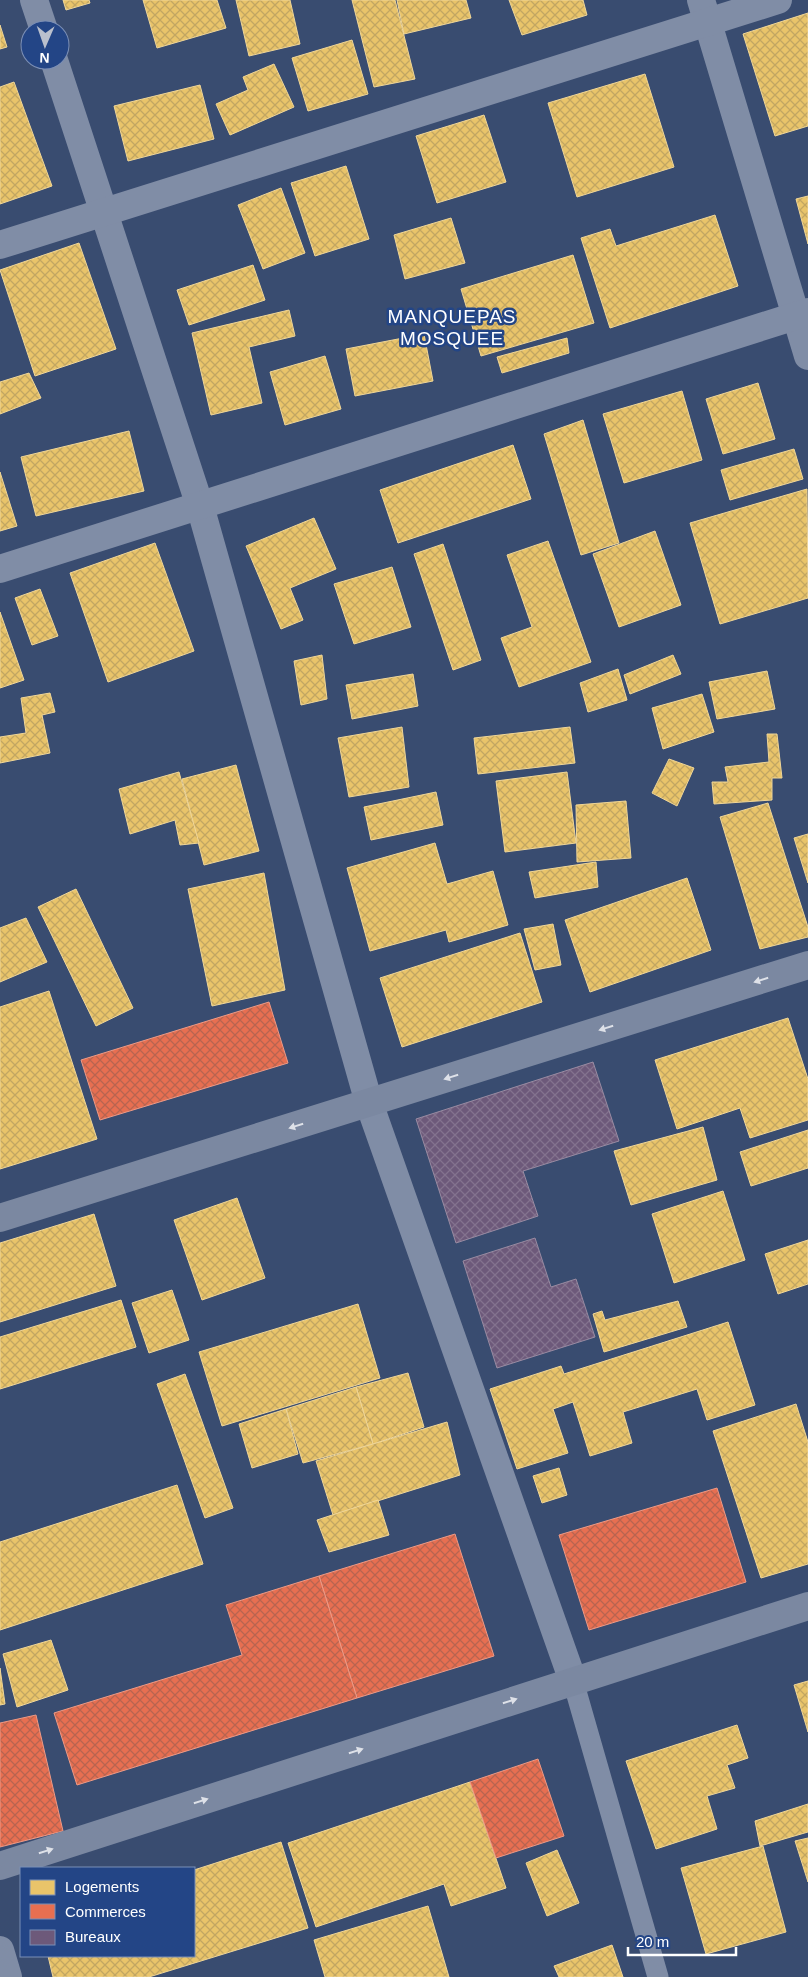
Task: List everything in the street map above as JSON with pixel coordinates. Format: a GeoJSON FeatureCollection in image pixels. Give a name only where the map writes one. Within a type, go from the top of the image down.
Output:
{"type":"FeatureCollection","features":[{"type":"Feature","properties":{"kind":"main road"},"geometry":{"type":"LineString","coordinates":[[0,1218],[808,965]]}},
{"type":"Feature","properties":{"kind":"main road"},"geometry":{"type":"LineString","coordinates":[[0,1866],[573,1680],[808,1606]]}},
{"type":"Feature","properties":{"kind":"street"},"geometry":{"type":"LineString","coordinates":[[34,0],[41,20]]}},
{"type":"Feature","properties":{"kind":"street"},"geometry":{"type":"LineString","coordinates":[[0,245],[105,212],[704,11],[778,0]]}},
{"type":"Feature","properties":{"kind":"street"},"geometry":{"type":"LineString","coordinates":[[704,11],[802,314],[808,356]]}},
{"type":"Feature","properties":{"kind":"street"},"geometry":{"type":"LineString","coordinates":[[57,70],[200,506],[369,1103],[573,1680]]}},
{"type":"Feature","properties":{"kind":"street"},"geometry":{"type":"LineString","coordinates":[[0,569],[802,314]]}},
{"type":"Feature","properties":{"kind":"street"},"geometry":{"type":"LineString","coordinates":[[0,1950],[8,1977]]}},
{"type":"Feature","properties":{"kind":"lane"},"geometry":{"type":"LineString","coordinates":[[573,1680],[658,1977]]}},
{"type":"Feature","properties":{"kind":"building: Logements"},"geometry":{"type":"Polygon","coordinates":[[[63,0],[89,0],[90,3],[66,10],[63,0]]]}},
{"type":"Feature","properties":{"kind":"building: Logements"},"geometry":{"type":"Polygon","coordinates":[[[143,0],[217,0],[226,28],[157,48],[143,0]]]}},
{"type":"Feature","properties":{"kind":"building: Logements"},"geometry":{"type":"Polygon","coordinates":[[[236,0],[290,0],[300,44],[249,56],[236,0]]]}},
{"type":"Feature","properties":{"kind":"building: Logements"},"geometry":{"type":"Polygon","coordinates":[[[352,0],[395,0],[415,79],[374,87],[352,0]]]}},
{"type":"Feature","properties":{"kind":"building: Logements"},"geometry":{"type":"Polygon","coordinates":[[[397,0],[466,0],[471,18],[404,34],[397,0]]]}},
{"type":"Feature","properties":{"kind":"building: Logements"},"geometry":{"type":"Polygon","coordinates":[[[509,0],[583,0],[587,15],[522,35],[509,0]]]}},
{"type":"Feature","properties":{"kind":"building: Logements"},"geometry":{"type":"Polygon","coordinates":[[[808,13],[808,126],[775,136],[743,34],[808,13]]]}},
{"type":"Feature","properties":{"kind":"building: Logements"},"geometry":{"type":"Polygon","coordinates":[[[0,25],[7,47],[0,49],[0,25]]]}},
{"type":"Feature","properties":{"kind":"building: Logements"},"geometry":{"type":"Polygon","coordinates":[[[352,40],[368,94],[308,111],[292,58],[352,40]]]}},
{"type":"Feature","properties":{"kind":"building: Logements"},"geometry":{"type":"Polygon","coordinates":[[[274,64],[294,107],[230,135],[216,104],[248,90],[243,77],[274,64]]]}},
{"type":"Feature","properties":{"kind":"building: Logements"},"geometry":{"type":"Polygon","coordinates":[[[645,74],[674,167],[577,197],[548,103],[645,74]]]}},
{"type":"Feature","properties":{"kind":"building: Logements"},"geometry":{"type":"Polygon","coordinates":[[[14,82],[52,186],[0,204],[0,87],[14,82]]]}},
{"type":"Feature","properties":{"kind":"building: Logements"},"geometry":{"type":"Polygon","coordinates":[[[200,85],[214,139],[128,161],[114,106],[200,85]]]}},
{"type":"Feature","properties":{"kind":"building: Logements"},"geometry":{"type":"Polygon","coordinates":[[[484,115],[506,182],[437,203],[416,136],[484,115]]]}},
{"type":"Feature","properties":{"kind":"building: Logements"},"geometry":{"type":"Polygon","coordinates":[[[346,166],[369,239],[315,256],[291,183],[346,166]]]}},
{"type":"Feature","properties":{"kind":"building: Logements"},"geometry":{"type":"Polygon","coordinates":[[[281,188],[305,253],[263,269],[238,205],[281,188]]]}},
{"type":"Feature","properties":{"kind":"building: Logements"},"geometry":{"type":"Polygon","coordinates":[[[808,196],[808,244],[796,199],[808,196]]]}},
{"type":"Feature","properties":{"kind":"building: Logements"},"geometry":{"type":"Polygon","coordinates":[[[715,215],[738,286],[610,328],[581,238],[610,229],[616,246],[715,215]]]}},
{"type":"Feature","properties":{"kind":"building: Logements"},"geometry":{"type":"Polygon","coordinates":[[[451,218],[465,263],[405,279],[394,235],[451,218]]]}},
{"type":"Feature","properties":{"kind":"building: Logements"},"geometry":{"type":"Polygon","coordinates":[[[79,243],[116,349],[35,376],[0,270],[79,243]]]}},
{"type":"Feature","properties":{"kind":"building: Logements"},"geometry":{"type":"Polygon","coordinates":[[[573,255],[594,323],[481,356],[461,289],[573,255]]]}},
{"type":"Feature","properties":{"kind":"building: Logements"},"geometry":{"type":"Polygon","coordinates":[[[253,265],[265,300],[189,325],[177,290],[253,265]]]}},
{"type":"Feature","properties":{"kind":"building: Logements"},"geometry":{"type":"Polygon","coordinates":[[[289,310],[295,336],[249,347],[262,403],[211,415],[192,333],[289,310]]]}},
{"type":"Feature","properties":{"kind":"building: Logements"},"geometry":{"type":"Polygon","coordinates":[[[424,334],[433,381],[355,396],[346,349],[424,334]]]}},
{"type":"Feature","properties":{"kind":"building: Logements"},"geometry":{"type":"Polygon","coordinates":[[[567,338],[569,353],[502,373],[497,357],[567,338]]]}},
{"type":"Feature","properties":{"kind":"building: Logements"},"geometry":{"type":"Polygon","coordinates":[[[325,356],[341,409],[285,425],[270,372],[325,356]]]}},
{"type":"Feature","properties":{"kind":"building: Logements"},"geometry":{"type":"Polygon","coordinates":[[[29,373],[41,398],[0,414],[0,382],[29,373]]]}},
{"type":"Feature","properties":{"kind":"building: Logements"},"geometry":{"type":"Polygon","coordinates":[[[758,383],[775,439],[723,454],[706,399],[758,383]]]}},
{"type":"Feature","properties":{"kind":"building: Logements"},"geometry":{"type":"Polygon","coordinates":[[[682,391],[702,460],[624,483],[603,414],[682,391]]]}},
{"type":"Feature","properties":{"kind":"building: Logements"},"geometry":{"type":"Polygon","coordinates":[[[583,420],[619,543],[581,555],[544,434],[583,420]]]}},
{"type":"Feature","properties":{"kind":"building: Logements"},"geometry":{"type":"Polygon","coordinates":[[[129,431],[144,491],[36,516],[21,457],[129,431]]]}},
{"type":"Feature","properties":{"kind":"building: Logements"},"geometry":{"type":"Polygon","coordinates":[[[513,445],[531,499],[398,543],[380,490],[513,445]]]}},
{"type":"Feature","properties":{"kind":"building: Logements"},"geometry":{"type":"Polygon","coordinates":[[[794,449],[803,479],[730,500],[721,470],[794,449]]]}},
{"type":"Feature","properties":{"kind":"building: Logements"},"geometry":{"type":"Polygon","coordinates":[[[0,472],[17,526],[0,531],[0,472]]]}},
{"type":"Feature","properties":{"kind":"building: Logements"},"geometry":{"type":"Polygon","coordinates":[[[807,489],[808,598],[720,624],[690,523],[807,489]]]}},
{"type":"Feature","properties":{"kind":"building: Logements"},"geometry":{"type":"Polygon","coordinates":[[[314,518],[336,569],[290,588],[303,620],[281,629],[246,546],[314,518]]]}},
{"type":"Feature","properties":{"kind":"building: Logements"},"geometry":{"type":"Polygon","coordinates":[[[655,531],[681,605],[619,627],[593,554],[655,531]]]}},
{"type":"Feature","properties":{"kind":"building: Logements"},"geometry":{"type":"Polygon","coordinates":[[[548,541],[591,662],[519,687],[501,638],[532,627],[507,555],[548,541]]]}},
{"type":"Feature","properties":{"kind":"building: Logements"},"geometry":{"type":"Polygon","coordinates":[[[155,543],[194,651],[108,682],[70,573],[155,543]]]}},
{"type":"Feature","properties":{"kind":"building: Logements"},"geometry":{"type":"Polygon","coordinates":[[[443,544],[481,660],[453,670],[414,554],[443,544]]]}},
{"type":"Feature","properties":{"kind":"building: Logements"},"geometry":{"type":"Polygon","coordinates":[[[392,567],[411,627],[354,644],[334,584],[392,567]]]}},
{"type":"Feature","properties":{"kind":"building: Logements"},"geometry":{"type":"Polygon","coordinates":[[[40,589],[58,636],[32,645],[15,598],[40,589]]]}},
{"type":"Feature","properties":{"kind":"building: Logements"},"geometry":{"type":"Polygon","coordinates":[[[0,612],[24,680],[0,688],[0,612]]]}},
{"type":"Feature","properties":{"kind":"building: Logements"},"geometry":{"type":"Polygon","coordinates":[[[322,655],[327,699],[301,705],[294,661],[322,655]]]}},
{"type":"Feature","properties":{"kind":"building: Logements"},"geometry":{"type":"Polygon","coordinates":[[[673,655],[681,674],[630,694],[624,675],[673,655]]]}},
{"type":"Feature","properties":{"kind":"building: Logements"},"geometry":{"type":"Polygon","coordinates":[[[618,669],[627,700],[588,712],[580,683],[618,669]]]}},
{"type":"Feature","properties":{"kind":"building: Logements"},"geometry":{"type":"Polygon","coordinates":[[[767,671],[775,709],[717,719],[709,682],[767,671]]]}},
{"type":"Feature","properties":{"kind":"building: Logements"},"geometry":{"type":"Polygon","coordinates":[[[413,674],[418,706],[352,719],[346,685],[413,674]]]}},
{"type":"Feature","properties":{"kind":"building: Logements"},"geometry":{"type":"Polygon","coordinates":[[[50,693],[55,712],[42,715],[50,753],[0,763],[0,737],[26,733],[21,698],[50,693]]]}},
{"type":"Feature","properties":{"kind":"building: Logements"},"geometry":{"type":"Polygon","coordinates":[[[702,694],[714,732],[663,749],[652,708],[702,694]]]}},
{"type":"Feature","properties":{"kind":"building: Logements"},"geometry":{"type":"Polygon","coordinates":[[[402,727],[409,787],[349,797],[338,738],[402,727]]]}},
{"type":"Feature","properties":{"kind":"building: Logements"},"geometry":{"type":"Polygon","coordinates":[[[570,727],[575,763],[478,774],[474,738],[570,727]]]}},
{"type":"Feature","properties":{"kind":"building: Logements"},"geometry":{"type":"Polygon","coordinates":[[[767,734],[777,734],[782,778],[772,778],[772,800],[714,804],[712,782],[728,782],[725,767],[769,762],[767,734]]]}},
{"type":"Feature","properties":{"kind":"building: Logements"},"geometry":{"type":"Polygon","coordinates":[[[669,759],[694,768],[677,806],[652,793],[669,759]]]}},
{"type":"Feature","properties":{"kind":"building: Logements"},"geometry":{"type":"Polygon","coordinates":[[[236,765],[259,851],[204,865],[182,779],[236,765]]]}},
{"type":"Feature","properties":{"kind":"building: Logements"},"geometry":{"type":"Polygon","coordinates":[[[179,772],[199,843],[180,845],[175,820],[130,834],[119,789],[179,772]]]}},
{"type":"Feature","properties":{"kind":"building: Logements"},"geometry":{"type":"Polygon","coordinates":[[[567,772],[576,843],[505,852],[496,781],[567,772]]]}},
{"type":"Feature","properties":{"kind":"building: Logements"},"geometry":{"type":"Polygon","coordinates":[[[436,792],[443,825],[371,840],[364,807],[436,792]]]}},
{"type":"Feature","properties":{"kind":"building: Logements"},"geometry":{"type":"Polygon","coordinates":[[[626,801],[631,858],[577,862],[576,805],[626,801]]]}},
{"type":"Feature","properties":{"kind":"building: Logements"},"geometry":{"type":"Polygon","coordinates":[[[768,803],[808,927],[808,937],[760,949],[720,817],[768,803]]]}},
{"type":"Feature","properties":{"kind":"building: Logements"},"geometry":{"type":"Polygon","coordinates":[[[808,834],[808,883],[794,838],[808,834]]]}},
{"type":"Feature","properties":{"kind":"building: Logements"},"geometry":{"type":"Polygon","coordinates":[[[435,843],[447,884],[493,871],[508,925],[449,942],[446,930],[370,951],[347,868],[435,843]]]}},
{"type":"Feature","properties":{"kind":"building: Logements"},"geometry":{"type":"Polygon","coordinates":[[[596,862],[598,887],[535,898],[529,872],[596,862]]]}},
{"type":"Feature","properties":{"kind":"building: Logements"},"geometry":{"type":"Polygon","coordinates":[[[264,873],[285,990],[212,1006],[188,889],[264,873]]]}},
{"type":"Feature","properties":{"kind":"building: Logements"},"geometry":{"type":"Polygon","coordinates":[[[687,878],[711,950],[590,992],[565,920],[687,878]]]}},
{"type":"Feature","properties":{"kind":"building: Logements"},"geometry":{"type":"Polygon","coordinates":[[[76,889],[133,1008],[96,1026],[38,907],[76,889]]]}},
{"type":"Feature","properties":{"kind":"building: Logements"},"geometry":{"type":"Polygon","coordinates":[[[26,918],[47,962],[0,982],[0,928],[26,918]]]}},
{"type":"Feature","properties":{"kind":"building: Logements"},"geometry":{"type":"Polygon","coordinates":[[[553,924],[561,965],[535,970],[524,929],[553,924]]]}},
{"type":"Feature","properties":{"kind":"building: Logements"},"geometry":{"type":"Polygon","coordinates":[[[520,933],[542,1002],[402,1047],[380,978],[520,933]]]}},
{"type":"Feature","properties":{"kind":"building: Logements"},"geometry":{"type":"Polygon","coordinates":[[[49,991],[97,1139],[0,1169],[0,1007],[49,991]]]}},
{"type":"Feature","properties":{"kind":"building: Logements"},"geometry":{"type":"Polygon","coordinates":[[[788,1018],[808,1079],[808,1120],[750,1138],[740,1108],[677,1129],[655,1060],[788,1018]]]}},
{"type":"Feature","properties":{"kind":"building: Logements"},"geometry":{"type":"Polygon","coordinates":[[[703,1127],[717,1180],[631,1205],[614,1151],[703,1127]]]}},
{"type":"Feature","properties":{"kind":"building: Logements"},"geometry":{"type":"Polygon","coordinates":[[[808,1130],[808,1168],[751,1186],[740,1152],[808,1130]]]}},
{"type":"Feature","properties":{"kind":"building: Logements"},"geometry":{"type":"Polygon","coordinates":[[[723,1191],[745,1260],[674,1283],[652,1214],[723,1191]]]}},
{"type":"Feature","properties":{"kind":"building: Logements"},"geometry":{"type":"Polygon","coordinates":[[[237,1198],[265,1278],[202,1300],[174,1220],[237,1198]]]}},
{"type":"Feature","properties":{"kind":"building: Logements"},"geometry":{"type":"Polygon","coordinates":[[[94,1214],[116,1286],[0,1322],[0,1243],[94,1214]]]}},
{"type":"Feature","properties":{"kind":"building: Logements"},"geometry":{"type":"Polygon","coordinates":[[[808,1240],[808,1284],[778,1294],[765,1254],[808,1240]]]}},
{"type":"Feature","properties":{"kind":"building: Logements"},"geometry":{"type":"Polygon","coordinates":[[[172,1290],[189,1340],[149,1353],[132,1303],[172,1290]]]}},
{"type":"Feature","properties":{"kind":"building: Logements"},"geometry":{"type":"Polygon","coordinates":[[[121,1300],[136,1347],[0,1389],[0,1337],[121,1300]]]}},
{"type":"Feature","properties":{"kind":"building: Logements"},"geometry":{"type":"Polygon","coordinates":[[[678,1301],[687,1327],[604,1352],[593,1314],[602,1311],[605,1320],[678,1301]]]}},
{"type":"Feature","properties":{"kind":"building: Logements"},"geometry":{"type":"Polygon","coordinates":[[[358,1304],[380,1378],[222,1426],[199,1352],[358,1304]]]}},
{"type":"Feature","properties":{"kind":"building: Logements"},"geometry":{"type":"Polygon","coordinates":[[[728,1322],[755,1405],[707,1420],[697,1389],[623,1412],[632,1443],[590,1456],[573,1402],[553,1409],[568,1453],[517,1469],[490,1389],[561,1366],[564,1374],[728,1322]]]}},
{"type":"Feature","properties":{"kind":"building: Logements"},"geometry":{"type":"Polygon","coordinates":[[[408,1373],[424,1427],[373,1444],[356,1387],[408,1373]]]}},
{"type":"Feature","properties":{"kind":"building: Logements"},"geometry":{"type":"Polygon","coordinates":[[[185,1374],[233,1508],[205,1518],[157,1384],[185,1374]]]}},
{"type":"Feature","properties":{"kind":"building: Logements"},"geometry":{"type":"Polygon","coordinates":[[[356,1387],[373,1444],[303,1463],[286,1409],[356,1387]]]}},
{"type":"Feature","properties":{"kind":"building: Logements"},"geometry":{"type":"Polygon","coordinates":[[[796,1404],[808,1442],[808,1564],[761,1578],[713,1431],[796,1404]]]}},
{"type":"Feature","properties":{"kind":"building: Logements"},"geometry":{"type":"Polygon","coordinates":[[[286,1409],[298,1454],[252,1468],[239,1424],[286,1409]]]}},
{"type":"Feature","properties":{"kind":"building: Logements"},"geometry":{"type":"Polygon","coordinates":[[[447,1422],[460,1475],[333,1515],[316,1461],[447,1422]]]}},
{"type":"Feature","properties":{"kind":"building: Logements"},"geometry":{"type":"Polygon","coordinates":[[[559,1468],[567,1495],[542,1503],[533,1476],[559,1468]]]}},
{"type":"Feature","properties":{"kind":"building: Logements"},"geometry":{"type":"Polygon","coordinates":[[[177,1485],[203,1564],[0,1630],[0,1542],[177,1485]]]}},
{"type":"Feature","properties":{"kind":"building: Logements"},"geometry":{"type":"Polygon","coordinates":[[[378,1500],[389,1535],[329,1552],[317,1520],[378,1500]]]}},
{"type":"Feature","properties":{"kind":"building: Logements"},"geometry":{"type":"Polygon","coordinates":[[[51,1640],[68,1690],[17,1707],[3,1654],[51,1640]]]}},
{"type":"Feature","properties":{"kind":"building: Logements"},"geometry":{"type":"Polygon","coordinates":[[[0,1668],[5,1704],[0,1705],[0,1668]]]}},
{"type":"Feature","properties":{"kind":"building: Logements"},"geometry":{"type":"Polygon","coordinates":[[[808,1681],[808,1732],[794,1685],[808,1681]]]}},
{"type":"Feature","properties":{"kind":"building: Logements"},"geometry":{"type":"Polygon","coordinates":[[[737,1725],[748,1758],[727,1765],[735,1788],[707,1796],[717,1829],[656,1849],[626,1761],[737,1725]]]}},
{"type":"Feature","properties":{"kind":"building: Logements"},"geometry":{"type":"Polygon","coordinates":[[[470,1782],[506,1888],[451,1906],[444,1884],[316,1927],[288,1843],[470,1782]]]}},
{"type":"Feature","properties":{"kind":"building: Logements"},"geometry":{"type":"Polygon","coordinates":[[[808,1804],[808,1832],[760,1846],[755,1821],[808,1804]]]}},
{"type":"Feature","properties":{"kind":"building: Logements"},"geometry":{"type":"Polygon","coordinates":[[[808,1838],[808,1882],[795,1841],[808,1838]]]}},
{"type":"Feature","properties":{"kind":"building: Logements"},"geometry":{"type":"Polygon","coordinates":[[[281,1842],[308,1928],[149,1977],[53,1977],[48,1957],[195,1957],[195,1870],[281,1842]]]}},
{"type":"Feature","properties":{"kind":"building: Logements"},"geometry":{"type":"Polygon","coordinates":[[[763,1846],[786,1932],[706,1954],[681,1868],[763,1846]]]}},
{"type":"Feature","properties":{"kind":"building: Logements"},"geometry":{"type":"Polygon","coordinates":[[[557,1850],[579,1903],[547,1916],[526,1863],[557,1850]]]}},
{"type":"Feature","properties":{"kind":"building: Logements"},"geometry":{"type":"Polygon","coordinates":[[[428,1906],[449,1977],[325,1977],[314,1940],[428,1906]]]}},
{"type":"Feature","properties":{"kind":"building: Logements"},"geometry":{"type":"Polygon","coordinates":[[[612,1945],[623,1977],[559,1977],[554,1966],[612,1945]]]}},
{"type":"Feature","properties":{"kind":"building: Commerces"},"geometry":{"type":"Polygon","coordinates":[[[269,1002],[288,1063],[100,1120],[81,1060],[269,1002]]]}},
{"type":"Feature","properties":{"kind":"building: Commerces"},"geometry":{"type":"Polygon","coordinates":[[[717,1488],[746,1582],[589,1630],[559,1535],[717,1488]]]}},
{"type":"Feature","properties":{"kind":"building: Commerces"},"geometry":{"type":"Polygon","coordinates":[[[455,1534],[494,1656],[357,1698],[319,1576],[455,1534]]]}},
{"type":"Feature","properties":{"kind":"building: Commerces"},"geometry":{"type":"Polygon","coordinates":[[[319,1576],[357,1698],[77,1785],[54,1713],[242,1655],[226,1605],[319,1576]]]}},
{"type":"Feature","properties":{"kind":"building: Commerces"},"geometry":{"type":"Polygon","coordinates":[[[36,1715],[63,1831],[0,1847],[0,1723],[36,1715]]]}},
{"type":"Feature","properties":{"kind":"building: Commerces"},"geometry":{"type":"Polygon","coordinates":[[[538,1759],[564,1836],[496,1858],[470,1782],[538,1759]]]}},
{"type":"Feature","properties":{"kind":"building: Bureaux"},"geometry":{"type":"Polygon","coordinates":[[[593,1062],[619,1141],[523,1171],[538,1216],[456,1243],[416,1119],[593,1062]]]}},
{"type":"Feature","properties":{"kind":"building: Bureaux"},"geometry":{"type":"Polygon","coordinates":[[[535,1238],[551,1287],[576,1279],[595,1337],[497,1368],[463,1261],[535,1238]]]}},
{"type":"Feature","properties":{"kind":"district","name":"MANQUEPAS MOSQUEE"},"geometry":{"type":"Point","coordinates":[452,327]}}]}
